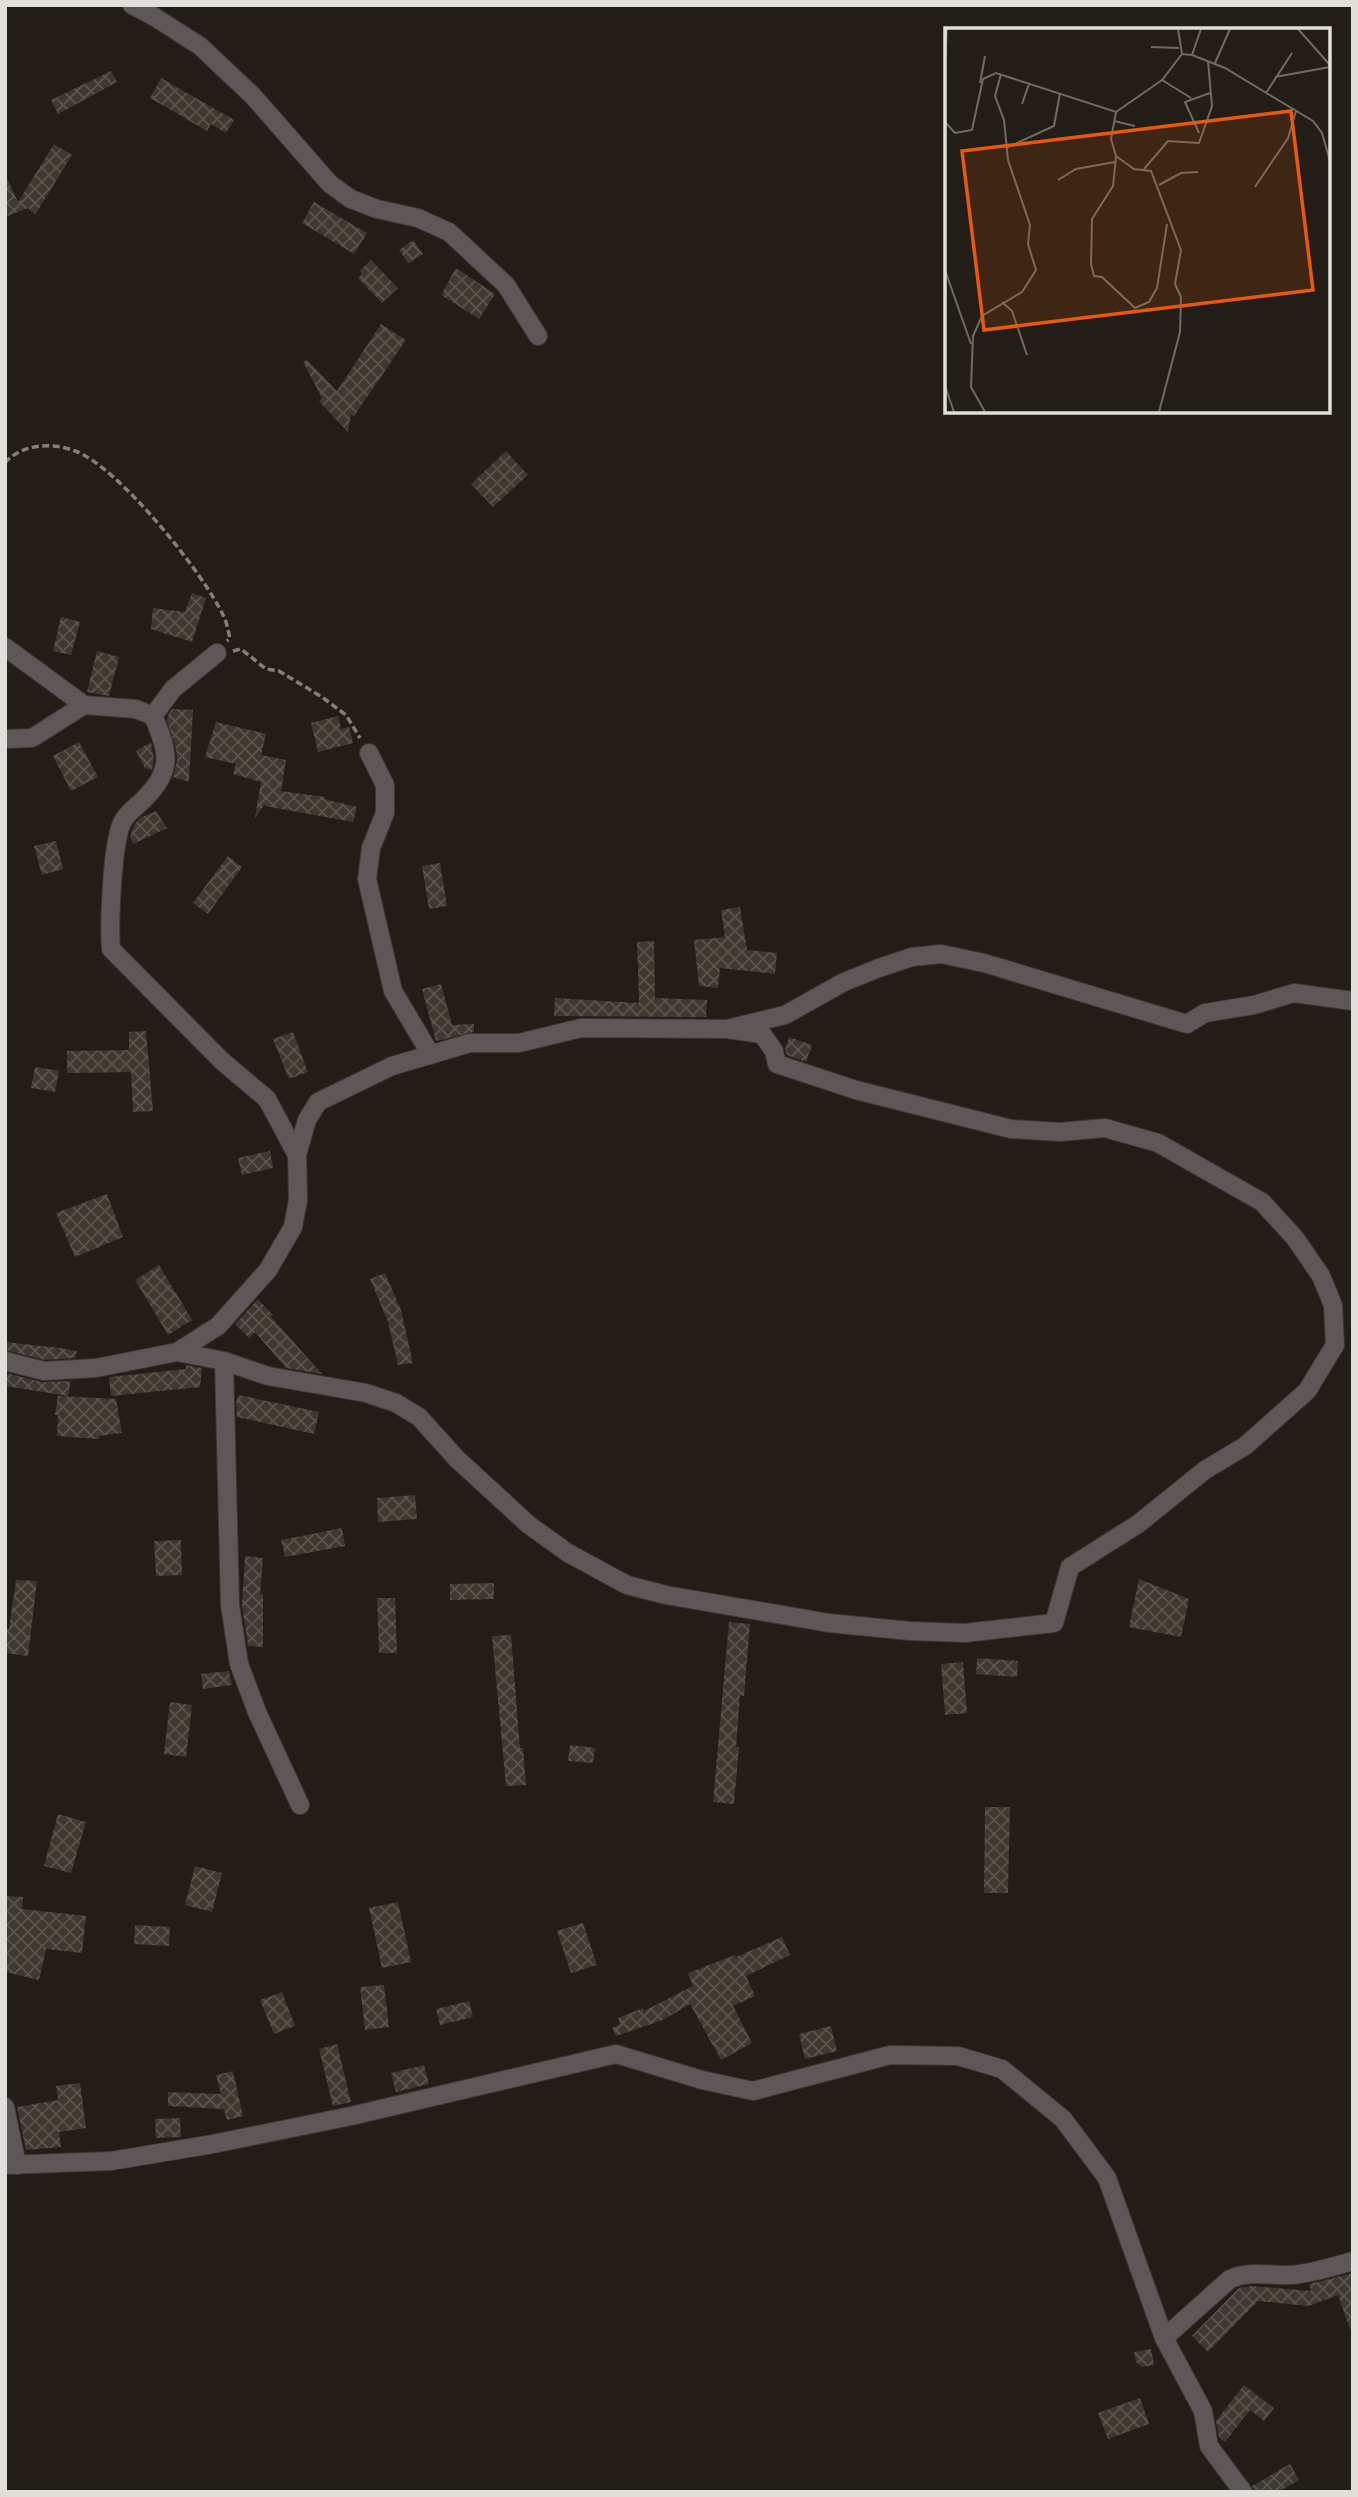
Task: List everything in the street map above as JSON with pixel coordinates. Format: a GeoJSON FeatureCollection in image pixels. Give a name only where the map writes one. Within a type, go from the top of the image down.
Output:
{"type":"FeatureCollection","features":[{"type":"Feature","properties":{"kind":"street"},"geometry":{"type":"LineString","coordinates":[[132,5],[200,46],[253,96],[330,184],[351,200],[418,218],[449,232],[506,285],[538,336]]}},
{"type":"Feature","properties":{"kind":"street"},"geometry":{"type":"LineString","coordinates":[[5,647],[84,705],[136,709],[153,716],[166,745],[165,766],[158,786],[122,821],[112,890],[109,928],[111,949],[222,1061],[267,1099],[297,1155]]}},
{"type":"Feature","properties":{"kind":"street"},"geometry":{"type":"LineString","coordinates":[[153,716],[173,689],[217,653]]}},
{"type":"Feature","properties":{"kind":"street"},"geometry":{"type":"LineString","coordinates":[[5,739],[32,738],[84,705]]}},
{"type":"Feature","properties":{"kind":"street"},"geometry":{"type":"LineString","coordinates":[[369,753],[386,785],[385,813],[371,848],[368,879],[393,992],[430,1055]]}},
{"type":"Feature","properties":{"kind":"street"},"geometry":{"type":"LineString","coordinates":[[727,1029],[785,1015],[844,982],[879,968],[912,957],[941,954],[984,963],[1187,1024],[1205,1013],[1254,1006],[1293,993],[1353,1001]]}},
{"type":"Feature","properties":{"kind":"street"},"geometry":{"type":"LineString","coordinates":[[5,1361],[44,1371],[83,1369],[177,1352],[224,1361],[268,1376],[366,1393],[396,1403],[418,1417],[457,1459],[529,1525],[568,1553],[626,1585],[666,1595],[829,1623],[965,1633],[1054,1623],[1070,1567],[1138,1524],[1205,1470],[1245,1446],[1307,1391],[1335,1345],[1333,1305],[1321,1276],[1295,1238],[1262,1202],[1158,1143],[1105,1128],[1060,1132],[1011,1129],[856,1090],[777,1064],[774,1051],[762,1034],[727,1029],[582,1028],[519,1043],[470,1044],[430,1055],[391,1066],[318,1102],[307,1120],[297,1155],[298,1200],[293,1227],[268,1270],[218,1326],[177,1352]]}},
{"type":"Feature","properties":{"kind":"street"},"geometry":{"type":"LineString","coordinates":[[224,1361],[230,1605],[237,1652],[257,1712],[300,1805]]}},
{"type":"Feature","properties":{"kind":"street"},"geometry":{"type":"LineString","coordinates":[[5,2107],[11,2165],[111,2161],[213,2144],[351,2116],[616,2054],[702,2080],[753,2091],[890,2055],[958,2056],[1002,2069],[1063,2119],[1107,2178],[1164,2338],[1203,2411],[1209,2446],[1243,2492]]}},
{"type":"Feature","properties":{"kind":"street"},"geometry":{"type":"LineString","coordinates":[[1164,2338],[1230,2279],[1242,2274],[1290,2275],[1353,2261]]}},
{"type":"Feature","properties":{"kind":"path"},"geometry":{"type":"LineString","coordinates":[[5,463],[12,455],[35,445],[75,451],[114,475],[192,568],[224,617],[230,638],[217,653]]}},
{"type":"Feature","properties":{"kind":"path"},"geometry":{"type":"LineString","coordinates":[[217,653],[241,649],[266,669],[279,671],[322,697],[346,715],[369,753]]}},
{"type":"Feature","properties":{"kind":"building"},"geometry":{"type":"Polygon","coordinates":[[[111,71],[117,82],[58,114],[51,100],[111,71]]]}},
{"type":"Feature","properties":{"kind":"building"},"geometry":{"type":"Polygon","coordinates":[[[161,78],[234,120],[226,133],[211,124],[207,131],[150,98],[161,78]]]}},
{"type":"Feature","properties":{"kind":"building"},"geometry":{"type":"Polygon","coordinates":[[[54,144],[72,155],[35,215],[28,208],[5,217],[5,174],[18,202],[54,144]]]}},
{"type":"Feature","properties":{"kind":"building"},"geometry":{"type":"Polygon","coordinates":[[[314,202],[367,233],[354,254],[302,223],[314,202]]]}},
{"type":"Feature","properties":{"kind":"building"},"geometry":{"type":"Polygon","coordinates":[[[413,240],[423,254],[408,263],[399,250],[413,240]]]}},
{"type":"Feature","properties":{"kind":"building"},"geometry":{"type":"Polygon","coordinates":[[[371,260],[398,288],[382,303],[358,278],[362,274],[360,271],[371,260]]]}},
{"type":"Feature","properties":{"kind":"building"},"geometry":{"type":"Polygon","coordinates":[[[456,268],[495,294],[479,319],[441,295],[456,268]]]}},
{"type":"Feature","properties":{"kind":"building"},"geometry":{"type":"Polygon","coordinates":[[[381,324],[406,340],[354,416],[351,415],[348,432],[319,401],[322,398],[303,362],[307,360],[337,391],[381,324]]]}},
{"type":"Feature","properties":{"kind":"building"},"geometry":{"type":"Polygon","coordinates":[[[506,451],[528,475],[493,507],[471,484],[506,451]]]}},
{"type":"Feature","properties":{"kind":"building"},"geometry":{"type":"Polygon","coordinates":[[[192,593],[206,598],[192,642],[151,629],[153,608],[185,612],[192,593]]]}},
{"type":"Feature","properties":{"kind":"building"},"geometry":{"type":"Polygon","coordinates":[[[61,617],[80,622],[71,655],[53,651],[61,617]]]}},
{"type":"Feature","properties":{"kind":"building"},"geometry":{"type":"Polygon","coordinates":[[[97,651],[119,657],[109,696],[87,692],[97,651]]]}},
{"type":"Feature","properties":{"kind":"building"},"geometry":{"type":"Polygon","coordinates":[[[172,709],[193,710],[189,782],[173,777],[177,760],[176,749],[167,721],[172,709]]]}},
{"type":"Feature","properties":{"kind":"building"},"geometry":{"type":"Polygon","coordinates":[[[338,716],[341,729],[349,727],[353,743],[318,752],[311,723],[338,716]]]}},
{"type":"Feature","properties":{"kind":"building"},"geometry":{"type":"Polygon","coordinates":[[[216,722],[266,734],[261,755],[286,760],[281,791],[325,797],[324,799],[357,807],[353,822],[265,804],[255,818],[261,782],[233,774],[236,764],[205,757],[216,722]]]}},
{"type":"Feature","properties":{"kind":"building"},"geometry":{"type":"Polygon","coordinates":[[[79,742],[98,777],[71,791],[53,756],[79,742]]]}},
{"type":"Feature","properties":{"kind":"building"},"geometry":{"type":"Polygon","coordinates":[[[151,742],[154,759],[152,770],[145,768],[136,751],[151,742]]]}},
{"type":"Feature","properties":{"kind":"building"},"geometry":{"type":"Polygon","coordinates":[[[156,811],[167,828],[133,844],[130,837],[134,825],[140,818],[156,811]]]}},
{"type":"Feature","properties":{"kind":"building"},"geometry":{"type":"Polygon","coordinates":[[[56,841],[63,869],[42,875],[34,846],[56,841]]]}},
{"type":"Feature","properties":{"kind":"building"},"geometry":{"type":"Polygon","coordinates":[[[228,856],[242,867],[208,914],[193,903],[228,856]]]}},
{"type":"Feature","properties":{"kind":"building"},"geometry":{"type":"Polygon","coordinates":[[[440,863],[447,906],[429,909],[422,866],[440,863]]]}},
{"type":"Feature","properties":{"kind":"building"},"geometry":{"type":"Polygon","coordinates":[[[740,907],[747,950],[777,953],[775,974],[720,968],[718,988],[699,986],[694,940],[725,937],[721,910],[740,907]]]}},
{"type":"Feature","properties":{"kind":"building"},"geometry":{"type":"Polygon","coordinates":[[[654,941],[655,998],[707,1000],[706,1017],[554,1016],[555,998],[639,1003],[637,942],[654,941]]]}},
{"type":"Feature","properties":{"kind":"building"},"geometry":{"type":"Polygon","coordinates":[[[441,984],[452,1025],[474,1024],[474,1032],[436,1041],[422,989],[441,984]]]}},
{"type":"Feature","properties":{"kind":"building"},"geometry":{"type":"Polygon","coordinates":[[[146,1031],[153,1111],[133,1112],[131,1072],[67,1073],[67,1051],[129,1050],[129,1032],[146,1031]]]}},
{"type":"Feature","properties":{"kind":"building"},"geometry":{"type":"Polygon","coordinates":[[[293,1032],[308,1072],[289,1079],[273,1039],[293,1032]]]}},
{"type":"Feature","properties":{"kind":"building"},"geometry":{"type":"Polygon","coordinates":[[[789,1037],[812,1045],[806,1062],[787,1055],[785,1049],[789,1037]]]}},
{"type":"Feature","properties":{"kind":"building"},"geometry":{"type":"Polygon","coordinates":[[[35,1067],[59,1071],[55,1092],[31,1088],[35,1067]]]}},
{"type":"Feature","properties":{"kind":"building"},"geometry":{"type":"Polygon","coordinates":[[[270,1151],[273,1168],[242,1175],[238,1158],[270,1151]]]}},
{"type":"Feature","properties":{"kind":"building"},"geometry":{"type":"Polygon","coordinates":[[[107,1194],[123,1237],[75,1257],[56,1213],[107,1194]]]}},
{"type":"Feature","properties":{"kind":"building"},"geometry":{"type":"Polygon","coordinates":[[[159,1265],[192,1320],[168,1335],[135,1280],[159,1265]]]}},
{"type":"Feature","properties":{"kind":"building"},"geometry":{"type":"Polygon","coordinates":[[[385,1273],[401,1310],[413,1363],[398,1365],[388,1322],[370,1279],[385,1273]]]}},
{"type":"Feature","properties":{"kind":"building"},"geometry":{"type":"Polygon","coordinates":[[[258,1299],[322,1374],[286,1368],[255,1332],[249,1338],[235,1324],[258,1299]]]}},
{"type":"Feature","properties":{"kind":"building"},"geometry":{"type":"Polygon","coordinates":[[[5,1342],[77,1351],[75,1358],[45,1360],[5,1350],[5,1342]]]}},
{"type":"Feature","properties":{"kind":"building"},"geometry":{"type":"Polygon","coordinates":[[[186,1365],[202,1368],[200,1387],[111,1396],[109,1377],[186,1369],[186,1365]]]}},
{"type":"Feature","properties":{"kind":"building"},"geometry":{"type":"Polygon","coordinates":[[[5,1373],[42,1382],[71,1381],[68,1396],[5,1386],[5,1373]]]}},
{"type":"Feature","properties":{"kind":"building"},"geometry":{"type":"Polygon","coordinates":[[[239,1395],[319,1412],[314,1434],[237,1417],[236,1402],[239,1395]]]}},
{"type":"Feature","properties":{"kind":"building"},"geometry":{"type":"Polygon","coordinates":[[[58,1396],[116,1399],[122,1433],[99,1436],[99,1439],[57,1436],[58,1415],[55,1415],[58,1396]]]}},
{"type":"Feature","properties":{"kind":"building"},"geometry":{"type":"Polygon","coordinates":[[[415,1495],[417,1519],[378,1522],[377,1498],[415,1495]]]}},
{"type":"Feature","properties":{"kind":"building"},"geometry":{"type":"Polygon","coordinates":[[[342,1528],[345,1546],[285,1557],[281,1540],[342,1528]]]}},
{"type":"Feature","properties":{"kind":"building"},"geometry":{"type":"Polygon","coordinates":[[[181,1540],[182,1575],[156,1576],[154,1541],[181,1540]]]}},
{"type":"Feature","properties":{"kind":"building"},"geometry":{"type":"Polygon","coordinates":[[[245,1556],[263,1558],[260,1594],[263,1594],[263,1647],[248,1646],[242,1606],[245,1556]]]}},
{"type":"Feature","properties":{"kind":"building"},"geometry":{"type":"Polygon","coordinates":[[[1139,1579],[1189,1599],[1181,1637],[1129,1627],[1139,1579]]]}},
{"type":"Feature","properties":{"kind":"building"},"geometry":{"type":"Polygon","coordinates":[[[16,1580],[37,1581],[28,1656],[5,1653],[16,1580]]]}},
{"type":"Feature","properties":{"kind":"building"},"geometry":{"type":"Polygon","coordinates":[[[494,1583],[494,1599],[450,1600],[450,1584],[494,1583]]]}},
{"type":"Feature","properties":{"kind":"building"},"geometry":{"type":"Polygon","coordinates":[[[377,1598],[395,1598],[397,1653],[379,1653],[377,1598]]]}},
{"type":"Feature","properties":{"kind":"building"},"geometry":{"type":"Polygon","coordinates":[[[729,1622],[750,1624],[744,1696],[740,1695],[734,1804],[713,1802],[729,1622]]]}},
{"type":"Feature","properties":{"kind":"building"},"geometry":{"type":"Polygon","coordinates":[[[511,1635],[520,1748],[523,1748],[526,1785],[506,1786],[492,1636],[511,1635]]]}},
{"type":"Feature","properties":{"kind":"building"},"geometry":{"type":"Polygon","coordinates":[[[977,1658],[1018,1661],[1017,1677],[976,1674],[977,1658]]]}},
{"type":"Feature","properties":{"kind":"building"},"geometry":{"type":"Polygon","coordinates":[[[963,1662],[967,1713],[945,1715],[941,1664],[963,1662]]]}},
{"type":"Feature","properties":{"kind":"building"},"geometry":{"type":"Polygon","coordinates":[[[229,1671],[232,1685],[203,1689],[201,1674],[229,1671]]]}},
{"type":"Feature","properties":{"kind":"building"},"geometry":{"type":"Polygon","coordinates":[[[170,1702],[192,1705],[186,1757],[164,1754],[170,1702]]]}},
{"type":"Feature","properties":{"kind":"building"},"geometry":{"type":"Polygon","coordinates":[[[570,1745],[595,1748],[593,1763],[568,1761],[570,1745]]]}},
{"type":"Feature","properties":{"kind":"building"},"geometry":{"type":"Polygon","coordinates":[[[985,1807],[1010,1807],[1008,1893],[984,1893],[985,1807]]]}},
{"type":"Feature","properties":{"kind":"building"},"geometry":{"type":"Polygon","coordinates":[[[58,1814],[86,1822],[71,1873],[44,1866],[58,1814]]]}},
{"type":"Feature","properties":{"kind":"building"},"geometry":{"type":"Polygon","coordinates":[[[195,1866],[222,1873],[212,1912],[185,1905],[195,1866]]]}},
{"type":"Feature","properties":{"kind":"building"},"geometry":{"type":"Polygon","coordinates":[[[5,1896],[23,1897],[22,1909],[86,1916],[82,1953],[46,1949],[39,1980],[5,1972],[5,1896]]]}},
{"type":"Feature","properties":{"kind":"building"},"geometry":{"type":"Polygon","coordinates":[[[398,1902],[411,1962],[382,1968],[369,1908],[398,1902]]]}},
{"type":"Feature","properties":{"kind":"building"},"geometry":{"type":"Polygon","coordinates":[[[583,1923],[597,1965],[571,1973],[557,1931],[583,1923]]]}},
{"type":"Feature","properties":{"kind":"building"},"geometry":{"type":"Polygon","coordinates":[[[135,1925],[170,1927],[169,1946],[134,1944],[135,1925]]]}},
{"type":"Feature","properties":{"kind":"building"},"geometry":{"type":"Polygon","coordinates":[[[782,1937],[790,1955],[746,1976],[755,1996],[733,2006],[752,2043],[721,2060],[690,2004],[663,2020],[616,2036],[612,2028],[620,2024],[618,2018],[643,2008],[644,2011],[693,1986],[688,1973],[735,1955],[736,1957],[782,1937]]]}},
{"type":"Feature","properties":{"kind":"building"},"geometry":{"type":"Polygon","coordinates":[[[384,1985],[389,2027],[365,2030],[360,1987],[384,1985]]]}},
{"type":"Feature","properties":{"kind":"building"},"geometry":{"type":"Polygon","coordinates":[[[282,1992],[295,2026],[274,2034],[260,2000],[282,1992]]]}},
{"type":"Feature","properties":{"kind":"building"},"geometry":{"type":"Polygon","coordinates":[[[469,2001],[473,2017],[440,2025],[436,2009],[469,2001]]]}},
{"type":"Feature","properties":{"kind":"building"},"geometry":{"type":"Polygon","coordinates":[[[831,2026],[837,2051],[805,2059],[799,2034],[831,2026]]]}},
{"type":"Feature","properties":{"kind":"building"},"geometry":{"type":"Polygon","coordinates":[[[337,2044],[351,2102],[333,2106],[319,2049],[337,2044]]]}},
{"type":"Feature","properties":{"kind":"building"},"geometry":{"type":"Polygon","coordinates":[[[424,2065],[429,2084],[396,2092],[391,2073],[424,2065]]]}},
{"type":"Feature","properties":{"kind":"building"},"geometry":{"type":"Polygon","coordinates":[[[233,2071],[243,2116],[227,2120],[224,2109],[168,2106],[168,2092],[221,2094],[216,2075],[233,2071]]]}},
{"type":"Feature","properties":{"kind":"building"},"geometry":{"type":"Polygon","coordinates":[[[80,2083],[86,2128],[59,2132],[61,2147],[26,2150],[17,2107],[58,2100],[56,2086],[80,2083]]]}},
{"type":"Feature","properties":{"kind":"building"},"geometry":{"type":"Polygon","coordinates":[[[180,2118],[181,2137],[156,2138],[155,2119],[180,2118]]]}},
{"type":"Feature","properties":{"kind":"building"},"geometry":{"type":"Polygon","coordinates":[[[1353,2273],[1353,2329],[1350,2329],[1338,2295],[1309,2306],[1258,2301],[1208,2352],[1192,2336],[1239,2288],[1251,2286],[1311,2291],[1309,2284],[1353,2273]]]}},
{"type":"Feature","properties":{"kind":"building"},"geometry":{"type":"Polygon","coordinates":[[[1151,2349],[1154,2365],[1142,2367],[1136,2362],[1134,2352],[1151,2349]]]}},
{"type":"Feature","properties":{"kind":"building"},"geometry":{"type":"Polygon","coordinates":[[[1244,2385],[1274,2408],[1264,2421],[1250,2410],[1225,2442],[1219,2437],[1216,2421],[1244,2385]]]}},
{"type":"Feature","properties":{"kind":"building"},"geometry":{"type":"Polygon","coordinates":[[[1140,2398],[1149,2424],[1108,2439],[1098,2413],[1140,2398]]]}},
{"type":"Feature","properties":{"kind":"building"},"geometry":{"type":"Polygon","coordinates":[[[1290,2464],[1299,2480],[1278,2492],[1254,2492],[1252,2486],[1290,2464]]]}}]}
